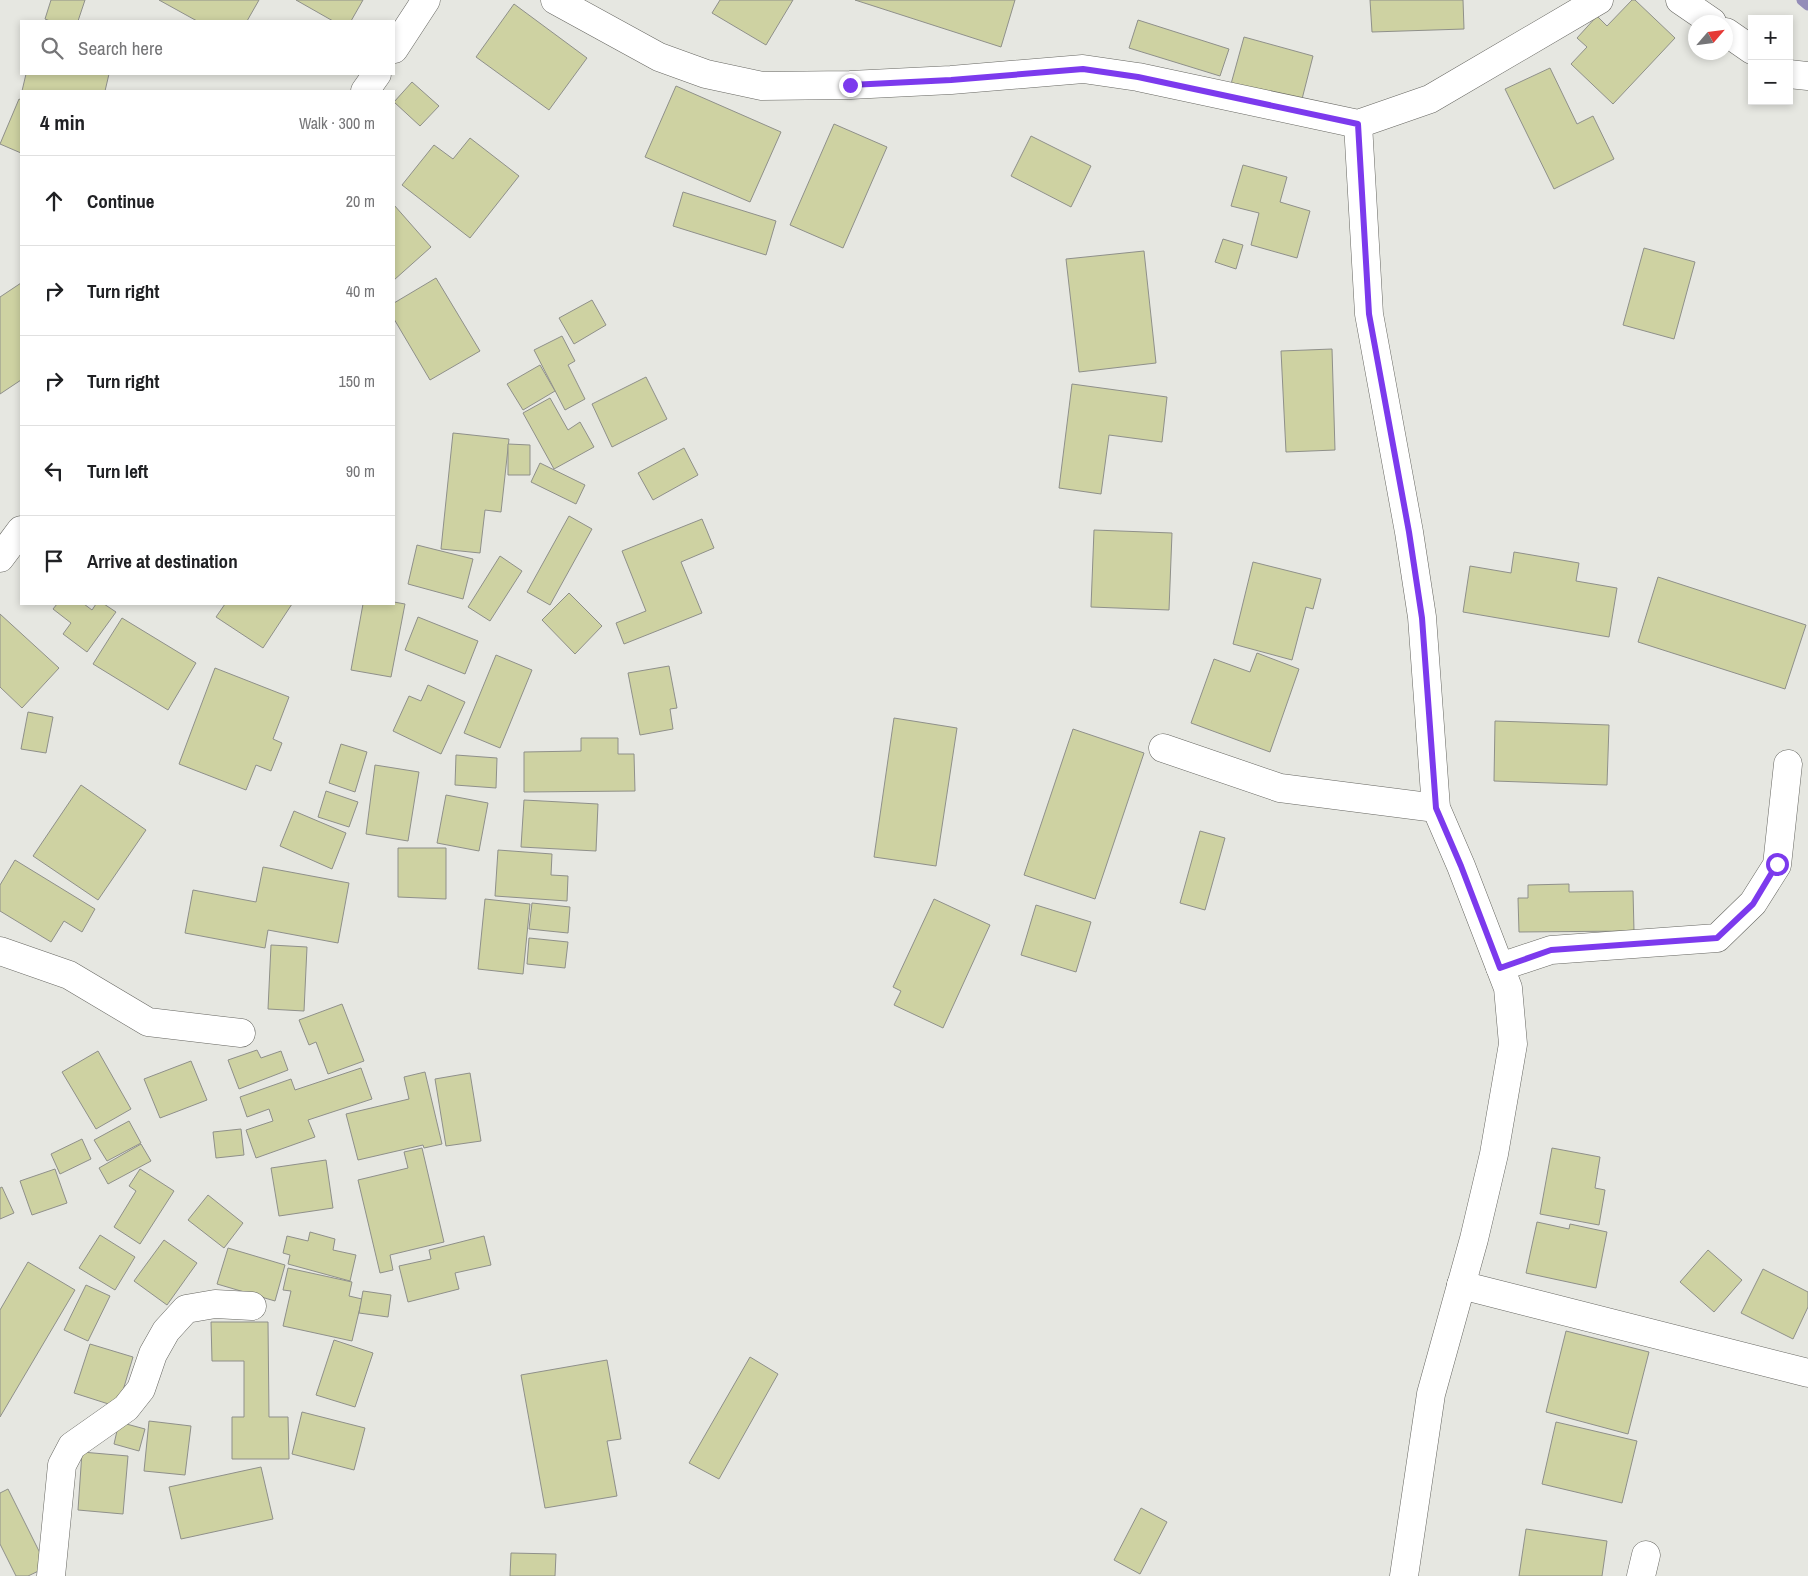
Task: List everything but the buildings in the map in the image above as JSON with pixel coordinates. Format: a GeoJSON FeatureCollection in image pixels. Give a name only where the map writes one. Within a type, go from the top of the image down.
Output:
{"type":"FeatureCollection","features":[{"type":"Feature","properties":{"kind":"street"},"geometry":{"type":"LineString","coordinates":[[395,47],[426,0]]}},
{"type":"Feature","properties":{"kind":"street"},"geometry":{"type":"LineString","coordinates":[[554,0],[659,57],[706,74],[762,86],[942,81],[1083,69],[1138,77],[1358,124],[1430,99],[1600,0]]}},
{"type":"Feature","properties":{"kind":"street"},"geometry":{"type":"LineString","coordinates":[[1680,0],[1702,15]]}},
{"type":"Feature","properties":{"kind":"street"},"geometry":{"type":"LineString","coordinates":[[1733,37],[1748,47]]}},
{"type":"Feature","properties":{"kind":"street"},"geometry":{"type":"LineString","coordinates":[[1793,74],[1808,76]]}},
{"type":"Feature","properties":{"kind":"street"},"geometry":{"type":"LineString","coordinates":[[366,90],[376,75]]}},
{"type":"Feature","properties":{"kind":"street"},"geometry":{"type":"LineString","coordinates":[[1358,124],[1369,314],[1409,532],[1422,618],[1436,808],[1461,866],[1508,988],[1514,1044],[1494,1154],[1474,1239],[1431,1394],[1404,1576]]}},
{"type":"Feature","properties":{"kind":"street"},"geometry":{"type":"LineString","coordinates":[[0,558],[20,531]]}},
{"type":"Feature","properties":{"kind":"street"},"geometry":{"type":"LineString","coordinates":[[1163,748],[1280,788],[1436,808]]}},
{"type":"Feature","properties":{"kind":"street"},"geometry":{"type":"LineString","coordinates":[[1500,968],[1551,950],[1717,938],[1753,904],[1777,864],[1788,764]]}},
{"type":"Feature","properties":{"kind":"street"},"geometry":{"type":"LineString","coordinates":[[0,951],[69,975],[148,1022],[241,1033]]}},
{"type":"Feature","properties":{"kind":"street"},"geometry":{"type":"LineString","coordinates":[[1461,1285],[1808,1373]]}},
{"type":"Feature","properties":{"kind":"street"},"geometry":{"type":"LineString","coordinates":[[51,1576],[62,1465],[72,1446],[126,1408],[141,1389],[153,1354],[166,1331],[186,1309],[215,1304],[252,1306]]}},
{"type":"Feature","properties":{"kind":"waterway"},"geometry":{"type":"LineString","coordinates":[[1802,0],[1808,5]]}},
{"type":"Feature","properties":{"kind":"route"},"geometry":{"type":"LineString","coordinates":[[850,85],[951,80],[1083,69],[1138,77],[1358,124],[1369,314],[1409,532],[1422,618],[1436,808],[1461,866],[1500,968],[1551,950],[1717,938],[1753,904],[1777,864]]}}]}
